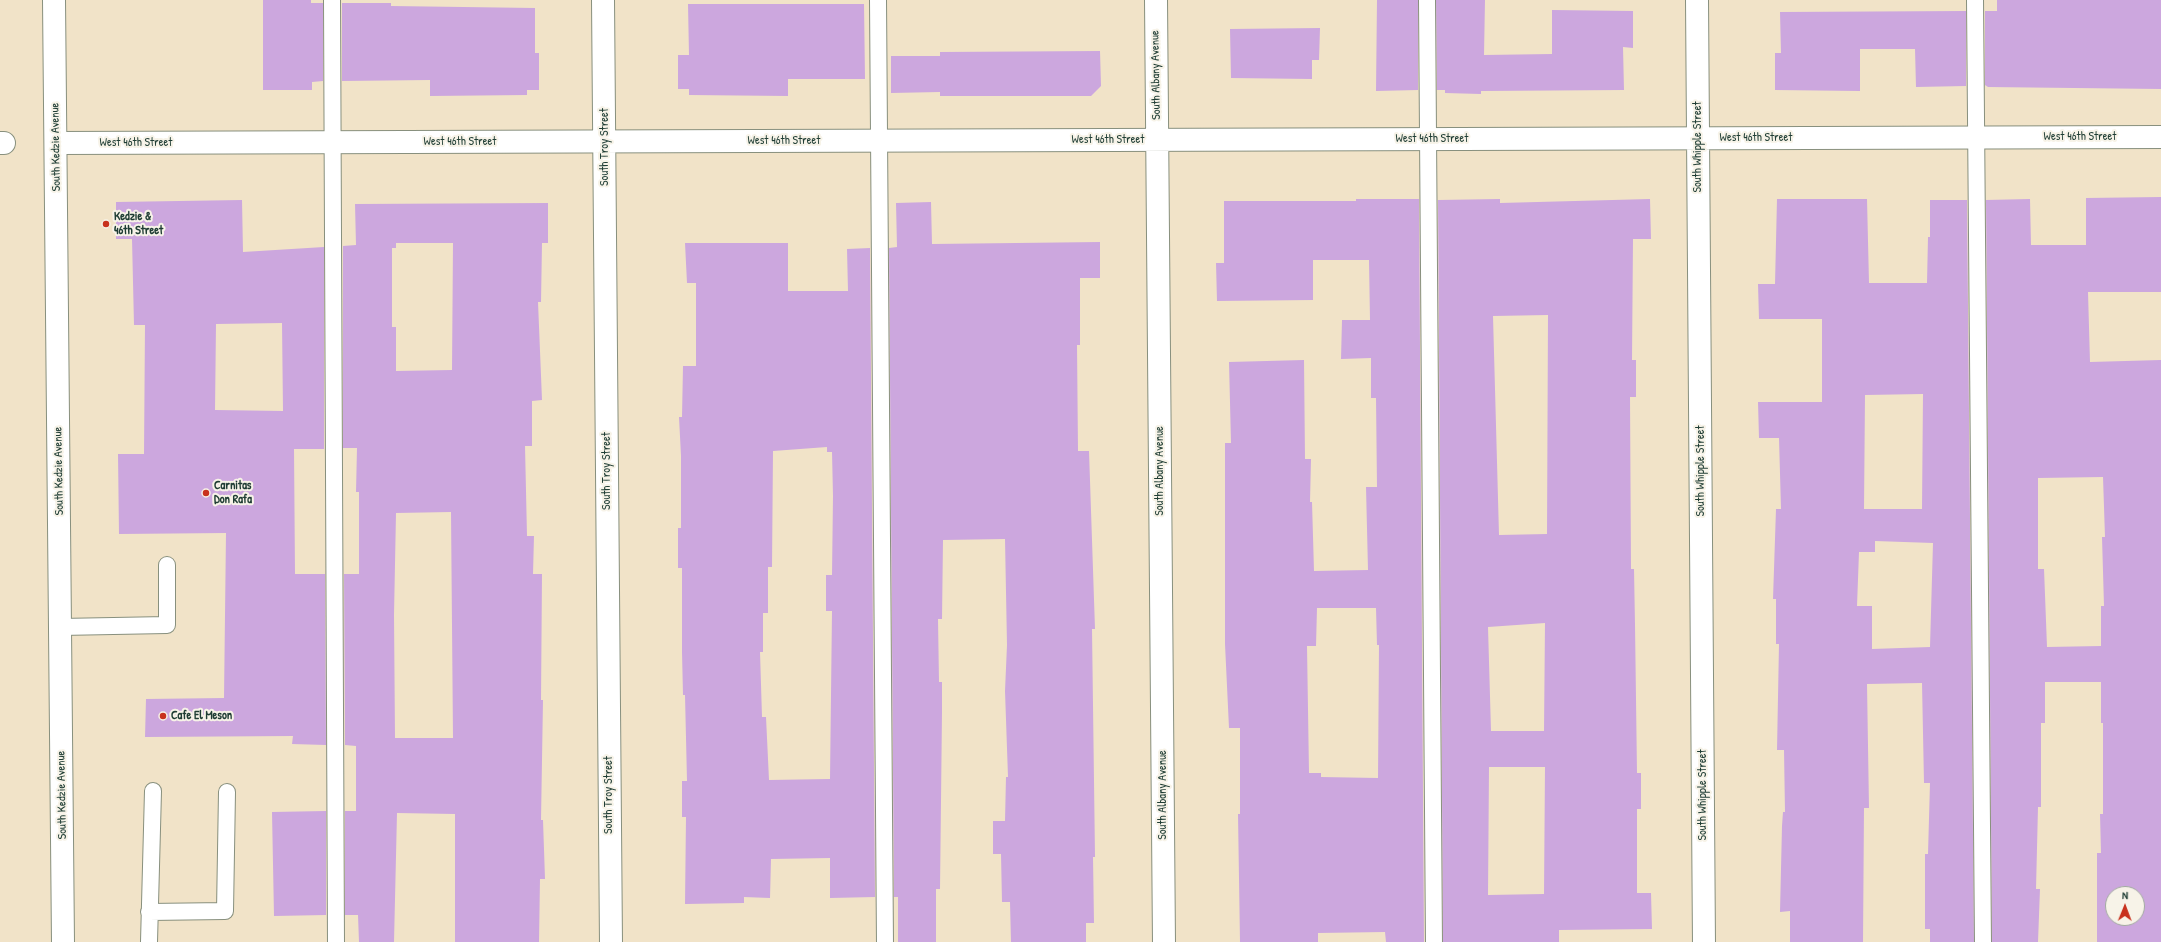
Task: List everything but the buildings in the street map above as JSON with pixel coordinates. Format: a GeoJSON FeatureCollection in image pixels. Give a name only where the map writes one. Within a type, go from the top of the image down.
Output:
{"type":"FeatureCollection","features":[{"type":"Feature","properties":{"kind":"street","name":"South Kedzie Avenue"},"geometry":{"type":"LineString","coordinates":[[54,0],[63,942]]}},
{"type":"Feature","properties":{"kind":"street","name":"South Troy Street"},"geometry":{"type":"LineString","coordinates":[[603,0],[611,942]]}},
{"type":"Feature","properties":{"kind":"street","name":"South Albany Avenue"},"geometry":{"type":"LineString","coordinates":[[1156,0],[1164,942]]}},
{"type":"Feature","properties":{"kind":"street","name":"South Whipple Street"},"geometry":{"type":"LineString","coordinates":[[1697,0],[1704,942]]}},
{"type":"Feature","properties":{"kind":"street","name":"West 46th Street"},"geometry":{"type":"LineString","coordinates":[[56,143],[2161,137]]}},
{"type":"Feature","properties":{"kind":"lane"},"geometry":{"type":"LineString","coordinates":[[332,0],[336,942]]}},
{"type":"Feature","properties":{"kind":"lane"},"geometry":{"type":"LineString","coordinates":[[878,0],[885,942]]}},
{"type":"Feature","properties":{"kind":"lane"},"geometry":{"type":"LineString","coordinates":[[1427,0],[1434,942]]}},
{"type":"Feature","properties":{"kind":"lane"},"geometry":{"type":"LineString","coordinates":[[1975,0],[1983,942]]}},
{"type":"Feature","properties":{"kind":"lane"},"geometry":{"type":"LineString","coordinates":[[60,627],[167,625],[167,565]]}},
{"type":"Feature","properties":{"kind":"lane"},"geometry":{"type":"LineString","coordinates":[[149,942],[153,791]]}},
{"type":"Feature","properties":{"kind":"lane"},"geometry":{"type":"LineString","coordinates":[[149,912],[225,910],[227,792]]}},
{"type":"Feature","properties":{"kind":"place","name":"Kedzie & 46th Street"},"geometry":{"type":"Point","coordinates":[106,224]}},
{"type":"Feature","properties":{"kind":"place","name":"Carnitas Don Rafa"},"geometry":{"type":"Point","coordinates":[206,493]}},
{"type":"Feature","properties":{"kind":"place","name":"Cafe El Meson"},"geometry":{"type":"Point","coordinates":[163,716]}}]}
